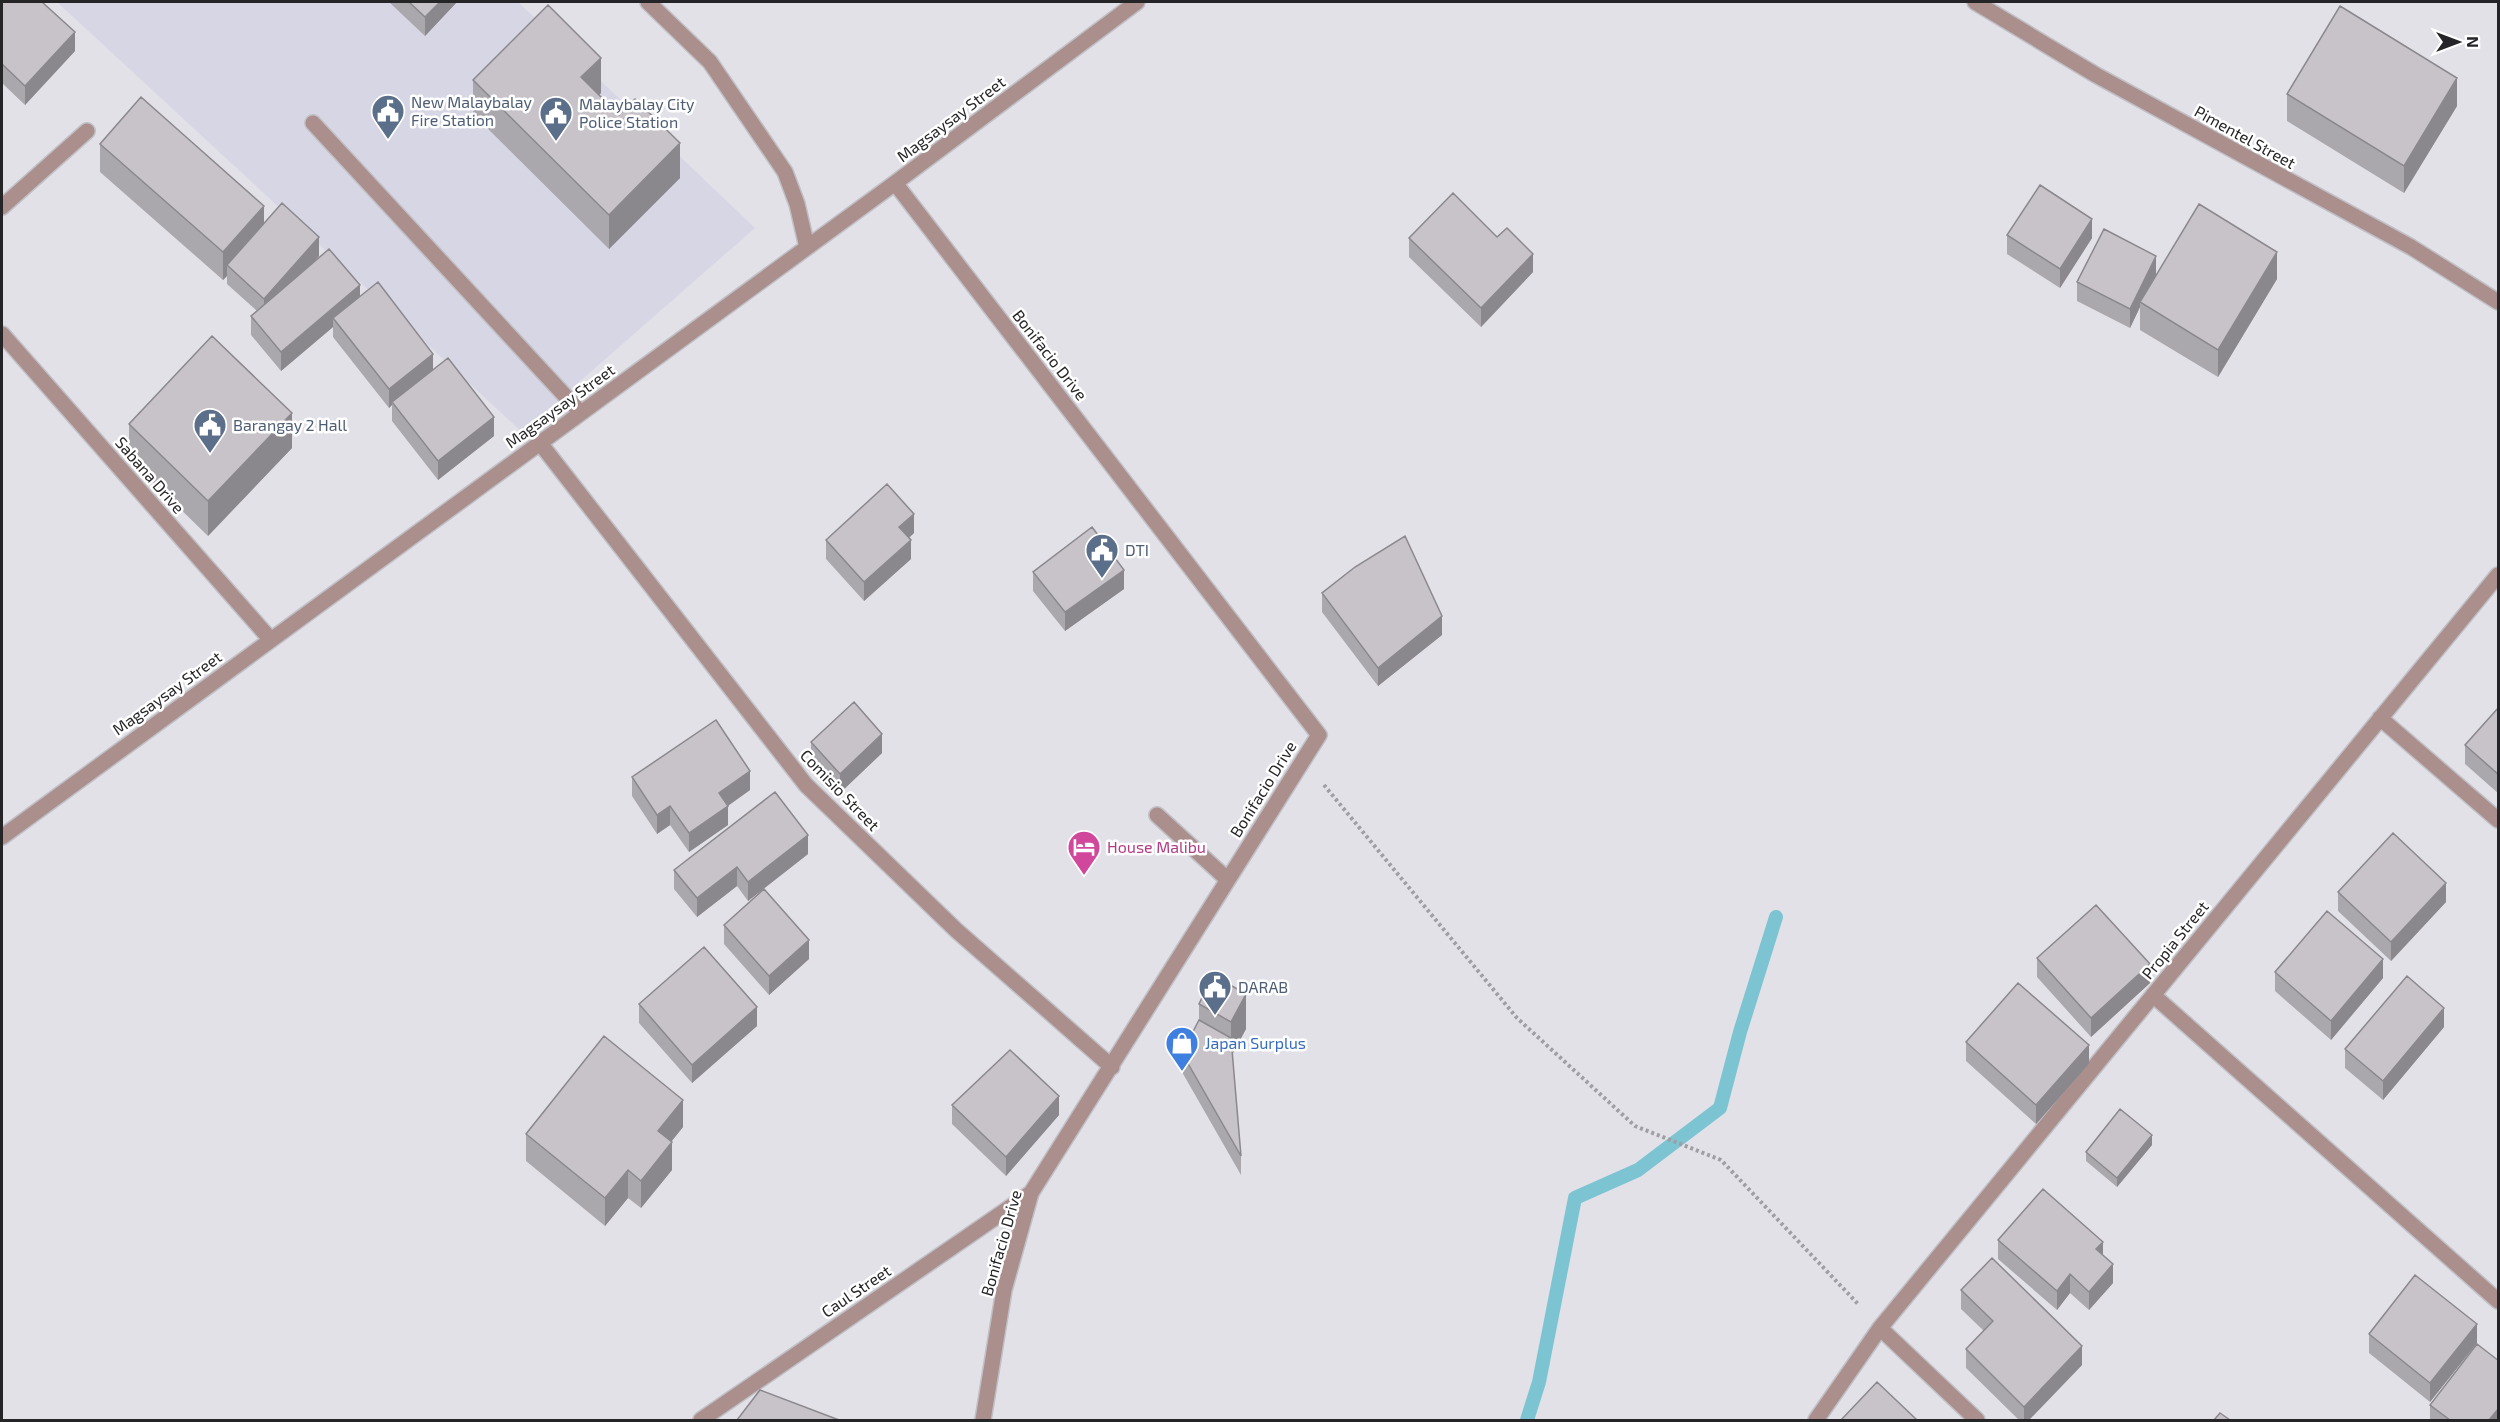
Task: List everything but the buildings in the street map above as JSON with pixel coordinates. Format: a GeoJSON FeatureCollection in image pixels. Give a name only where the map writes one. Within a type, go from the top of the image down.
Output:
{"type":"FeatureCollection","features":[{"type":"Feature","properties":{"kind":"street"},"geometry":{"type":"LineString","coordinates":[[648,2],[710,62],[785,172],[797,204],[807,247]]}},
{"type":"Feature","properties":{"kind":"street","name":"Magsaysay Street"},"geometry":{"type":"LineString","coordinates":[[2,837],[895,183],[1137,2]]}},
{"type":"Feature","properties":{"kind":"street","name":"Pimentel Street"},"geometry":{"type":"LineString","coordinates":[[1975,2],[2096,75],[2411,247],[2499,303]]}},
{"type":"Feature","properties":{"kind":"street"},"geometry":{"type":"LineString","coordinates":[[313,123],[581,413]]}},
{"type":"Feature","properties":{"kind":"street"},"geometry":{"type":"LineString","coordinates":[[2,207],[87,132]]}},
{"type":"Feature","properties":{"kind":"street","name":"Bonifacio Drive"},"geometry":{"type":"LineString","coordinates":[[895,183],[1319,735],[1031,1193],[1004,1290],[983,1420]]}},
{"type":"Feature","properties":{"kind":"street","name":"Sabana Drive"},"geometry":{"type":"LineString","coordinates":[[2,334],[271,640]]}},
{"type":"Feature","properties":{"kind":"street","name":"Comisio Street"},"geometry":{"type":"LineString","coordinates":[[540,443],[806,785],[956,930],[1112,1067]]}},
{"type":"Feature","properties":{"kind":"street","name":"Propia Street"},"geometry":{"type":"LineString","coordinates":[[1816,1420],[1880,1328],[2499,575]]}},
{"type":"Feature","properties":{"kind":"street"},"geometry":{"type":"LineString","coordinates":[[2380,718],[2499,820]]}},
{"type":"Feature","properties":{"kind":"street"},"geometry":{"type":"LineString","coordinates":[[1157,815],[1227,879]]}},
{"type":"Feature","properties":{"kind":"street"},"geometry":{"type":"LineString","coordinates":[[2153,995],[2499,1301]]}},
{"type":"Feature","properties":{"kind":"street","name":"Caul Street"},"geometry":{"type":"LineString","coordinates":[[701,1420],[1031,1193]]}},
{"type":"Feature","properties":{"kind":"street"},"geometry":{"type":"LineString","coordinates":[[1880,1328],[1977,1420]]}},
{"type":"Feature","properties":{"kind":"path"},"geometry":{"type":"LineString","coordinates":[[1303,759],[1517,1018],[1635,1126],[1721,1160],[1880,1328]]}},
{"type":"Feature","properties":{"kind":"shaded area"},"geometry":{"type":"Polygon","coordinates":[[[57,2],[518,2],[755,228],[522,432],[57,2]]]}},
{"type":"Feature","properties":{"kind":"waterway"},"geometry":{"type":"LineString","coordinates":[[1527,1420],[1539,1382],[1575,1198],[1638,1170],[1720,1108],[1740,1032],[1776,917]]}},
{"type":"Feature","properties":{"kind":"place","name":"New Malaybalay Fire Station"},"geometry":{"type":"Point","coordinates":[388,140]}},
{"type":"Feature","properties":{"kind":"place","name":"Malaybalay City Police Station"},"geometry":{"type":"Point","coordinates":[556,142]}},
{"type":"Feature","properties":{"kind":"place","name":"Barangay 2 Hall"},"geometry":{"type":"Point","coordinates":[210,454]}},
{"type":"Feature","properties":{"kind":"place","name":"DTI"},"geometry":{"type":"Point","coordinates":[1102,579]}},
{"type":"Feature","properties":{"kind":"place","name":"House Malibu"},"geometry":{"type":"Point","coordinates":[1084,876]}},
{"type":"Feature","properties":{"kind":"place","name":"DARAB"},"geometry":{"type":"Point","coordinates":[1215,1016]}},
{"type":"Feature","properties":{"kind":"place","name":"Japan Surplus"},"geometry":{"type":"Point","coordinates":[1182,1072]}}]}
